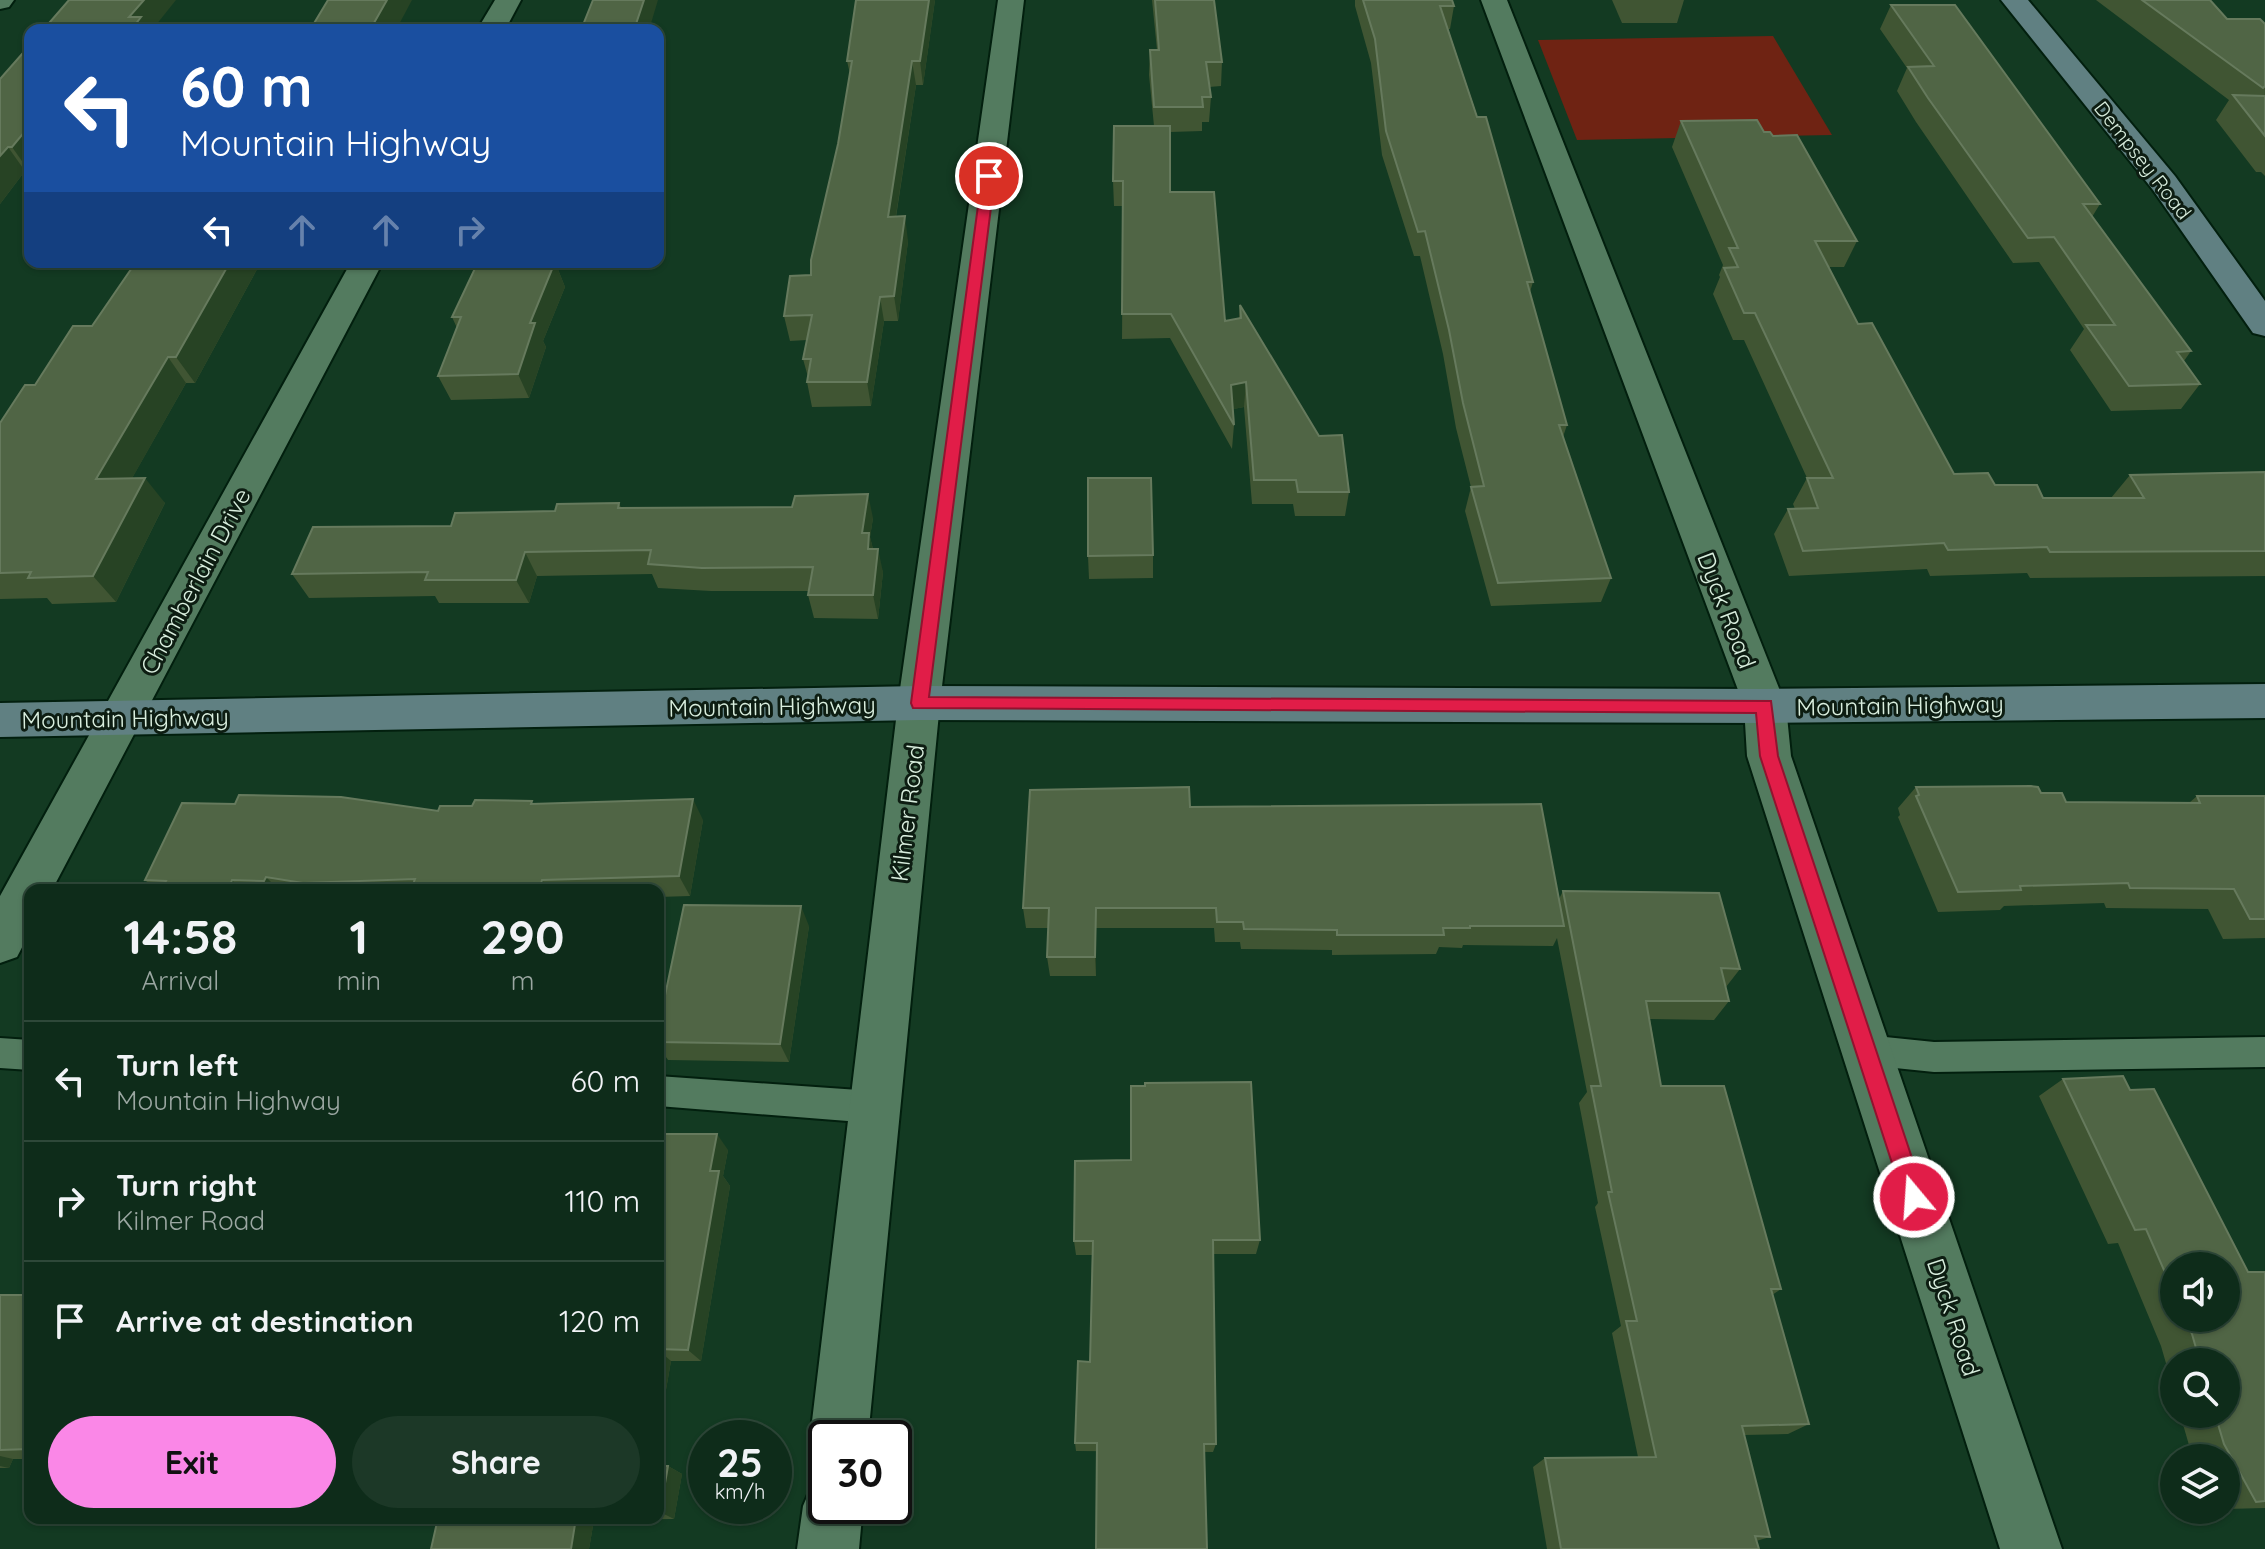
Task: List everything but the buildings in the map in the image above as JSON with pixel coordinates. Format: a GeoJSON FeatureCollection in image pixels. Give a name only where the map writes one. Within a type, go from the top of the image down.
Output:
{"type":"FeatureCollection","features":[{"type":"Feature","properties":{"kind":"street"},"geometry":{"type":"LineString","coordinates":[[494,24],[508,0]]}},
{"type":"Feature","properties":{"kind":"street","name":"Kilmer Road"},"geometry":{"type":"LineString","coordinates":[[841,1420],[919,703],[1011,0]]}},
{"type":"Feature","properties":{"kind":"street","name":"Dyck Road"},"geometry":{"type":"LineString","coordinates":[[1494,0],[1765,706],[1769,756],[2031,1549]]}},
{"type":"Feature","properties":{"kind":"street","name":"Dempsey Road"},"geometry":{"type":"LineString","coordinates":[[2014,0],[2164,183],[2265,325]]}},
{"type":"Feature","properties":{"kind":"street","name":"Chamberlain Drive"},"geometry":{"type":"LineString","coordinates":[[31,884],[364,268]]}},
{"type":"Feature","properties":{"kind":"street","name":"Mountain Highway"},"geometry":{"type":"LineString","coordinates":[[0,720],[919,703],[1765,706],[2265,701]]}},
{"type":"Feature","properties":{"kind":"street","name":"Chamberlain Drive"},"geometry":{"type":"LineString","coordinates":[[0,942],[24,898]]}},
{"type":"Feature","properties":{"kind":"street"},"geometry":{"type":"LineString","coordinates":[[828,1549],[831,1524]]}},
{"type":"Feature","properties":{"kind":"lane"},"geometry":{"type":"LineString","coordinates":[[1866,1050],[1934,1057],[2265,1052]]}},
{"type":"Feature","properties":{"kind":"lane"},"geometry":{"type":"LineString","coordinates":[[0,1053],[24,1055]]}},
{"type":"Feature","properties":{"kind":"lane"},"geometry":{"type":"LineString","coordinates":[[664,1091],[873,1107]]}},
{"type":"Feature","properties":{"kind":"shaded area"},"geometry":{"type":"Polygon","coordinates":[[[1773,36],[1832,135],[1577,140],[1538,40],[1773,36]]]}},
{"type":"Feature","properties":{"kind":"route"},"geometry":{"type":"LineString","coordinates":[[989,176],[919,703],[1765,706],[1769,756],[1914,1197]]}}]}
